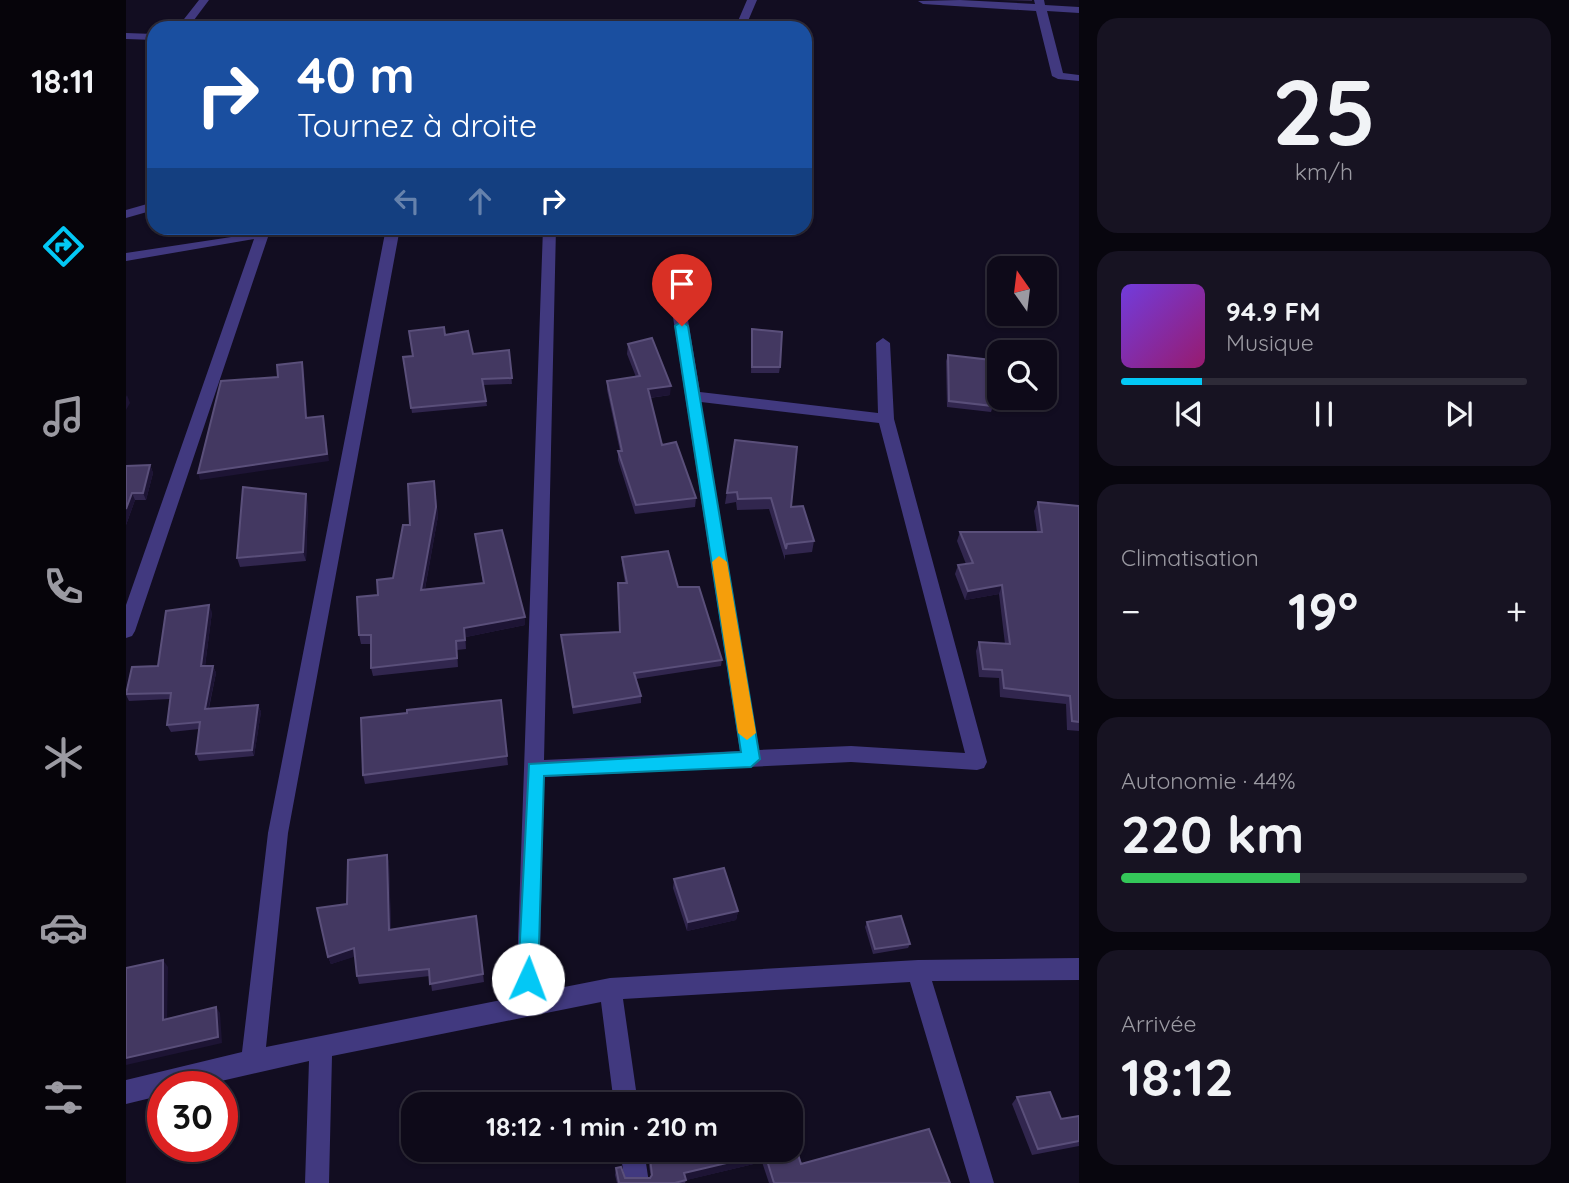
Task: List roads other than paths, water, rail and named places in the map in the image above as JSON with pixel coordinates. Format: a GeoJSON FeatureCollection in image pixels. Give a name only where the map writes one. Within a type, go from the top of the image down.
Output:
{"type":"FeatureCollection","features":[{"type":"Feature","properties":{"kind":"street"},"geometry":{"type":"LineString","coordinates":[[188,21],[204,0]]}},
{"type":"Feature","properties":{"kind":"street"},"geometry":{"type":"LineString","coordinates":[[743,21],[752,0]]}},
{"type":"Feature","properties":{"kind":"street"},"geometry":{"type":"LineString","coordinates":[[923,1],[1040,4],[1079,9]]}},
{"type":"Feature","properties":{"kind":"street"},"geometry":{"type":"LineString","coordinates":[[1040,4],[1058,76],[1079,78]]}},
{"type":"Feature","properties":{"kind":"street"},"geometry":{"type":"LineString","coordinates":[[126,36],[147,37]]}},
{"type":"Feature","properties":{"kind":"street"},"geometry":{"type":"LineString","coordinates":[[126,214],[147,208]]}},
{"type":"Feature","properties":{"kind":"street"},"geometry":{"type":"LineString","coordinates":[[126,257],[257,235]]}},
{"type":"Feature","properties":{"kind":"street"},"geometry":{"type":"LineString","coordinates":[[126,631],[263,235]]}},
{"type":"Feature","properties":{"kind":"street"},"geometry":{"type":"LineString","coordinates":[[253,1061],[278,833],[392,235]]}},
{"type":"Feature","properties":{"kind":"street"},"geometry":{"type":"LineString","coordinates":[[527,1006],[550,235]]}},
{"type":"Feature","properties":{"kind":"street"},"geometry":{"type":"LineString","coordinates":[[674,278],[751,759]]}},
{"type":"Feature","properties":{"kind":"street"},"geometry":{"type":"LineString","coordinates":[[535,769],[851,754],[977,762],[886,419],[883,343]]}},
{"type":"Feature","properties":{"kind":"street"},"geometry":{"type":"LineString","coordinates":[[693,396],[886,419]]}},
{"type":"Feature","properties":{"kind":"street"},"geometry":{"type":"LineString","coordinates":[[126,1092],[253,1061],[610,989],[918,971],[1079,969]]}},
{"type":"Feature","properties":{"kind":"street"},"geometry":{"type":"LineString","coordinates":[[918,971],[982,1183]]}},
{"type":"Feature","properties":{"kind":"street"},"geometry":{"type":"LineString","coordinates":[[610,989],[624,1092]]}},
{"type":"Feature","properties":{"kind":"street"},"geometry":{"type":"LineString","coordinates":[[317,1183],[321,1047]]}},
{"type":"Feature","properties":{"kind":"street"},"geometry":{"type":"LineString","coordinates":[[634,1162],[637,1183]]}}]}
